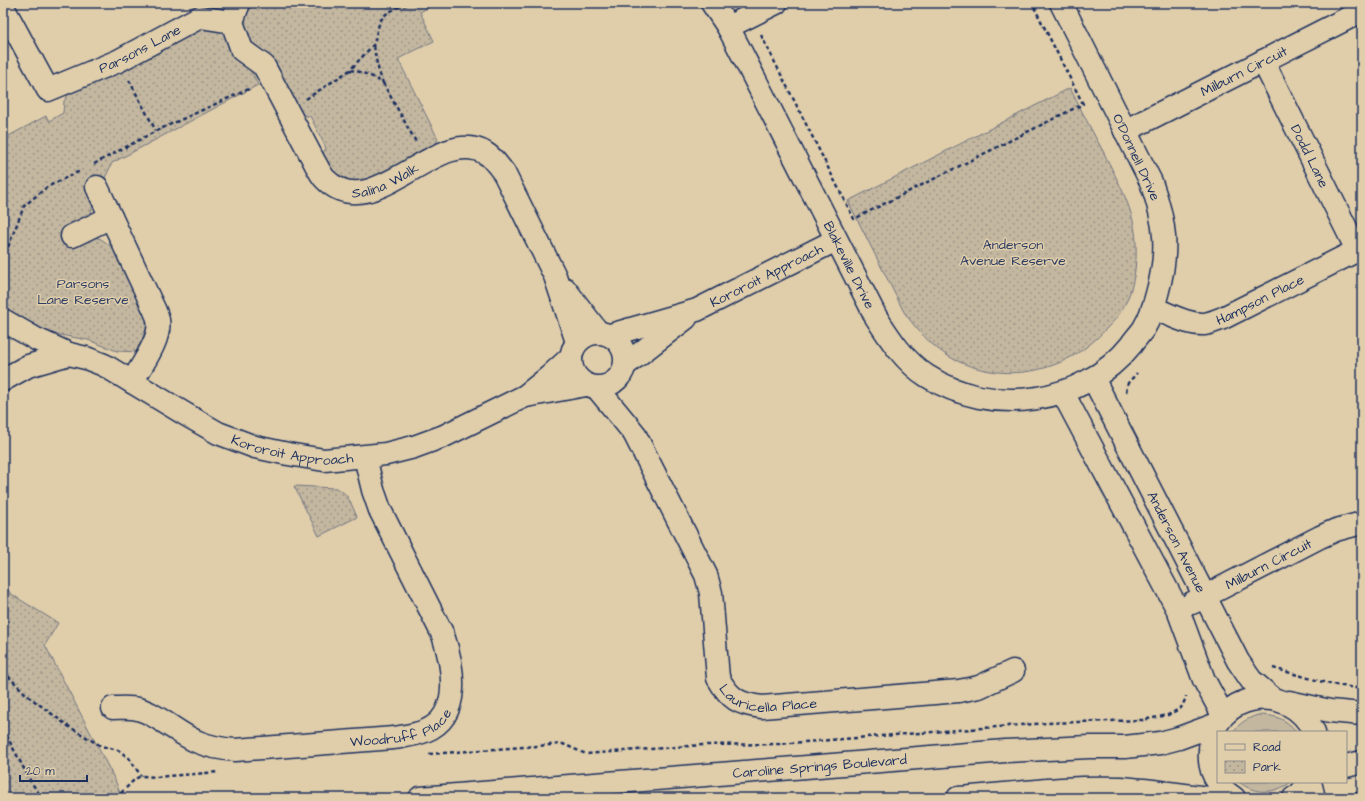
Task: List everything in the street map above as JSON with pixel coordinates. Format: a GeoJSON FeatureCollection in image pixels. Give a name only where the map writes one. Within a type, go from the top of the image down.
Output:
{"type":"FeatureCollection","features":[{"type":"Feature","properties":{"kind":"street","name":"Blakeville Drive"},"geometry":{"type":"LineString","coordinates":[[712,3],[728,27],[876,317],[890,340],[908,361],[927,376],[951,388],[978,397],[1008,400],[1035,399],[1078,385]]}},
{"type":"Feature","properties":{"kind":"street"},"geometry":{"type":"LineString","coordinates":[[728,27],[776,3]]}},
{"type":"Feature","properties":{"kind":"street","name":"O'Donnell Drive"},"geometry":{"type":"LineString","coordinates":[[1060,3],[1151,182],[1160,206],[1164,233],[1165,256],[1162,278],[1153,308],[1144,329],[1124,353],[1110,366],[1078,385]]}},
{"type":"Feature","properties":{"kind":"street","name":"Parsons Lane"},"geometry":{"type":"LineString","coordinates":[[3,7],[48,90],[118,61],[200,17],[236,13]]}},
{"type":"Feature","properties":{"kind":"street","name":"Milburn Circuit"},"geometry":{"type":"LineString","coordinates":[[1125,131],[1362,11]]}},
{"type":"Feature","properties":{"kind":"street","name":"Salina Walk"},"geometry":{"type":"LineString","coordinates":[[236,13],[242,50],[264,66],[315,163],[324,178],[334,186],[347,192],[362,193],[377,188],[427,161],[460,148],[474,149],[485,153],[495,161],[504,173],[555,276],[574,349]]}},
{"type":"Feature","properties":{"kind":"street","name":"Dodd Lane"},"geometry":{"type":"LineString","coordinates":[[1263,62],[1359,249]]}},
{"type":"Feature","properties":{"kind":"street"},"geometry":{"type":"LineString","coordinates":[[97,187],[159,321],[156,340],[132,382]]}},
{"type":"Feature","properties":{"kind":"street"},"geometry":{"type":"LineString","coordinates":[[72,236],[111,217]]}},
{"type":"Feature","properties":{"kind":"street","name":"Kororoit Approach"},"geometry":{"type":"LineString","coordinates":[[604,334],[697,310],[836,240]]}},
{"type":"Feature","properties":{"kind":"street","name":"Hampson Place"},"geometry":{"type":"LineString","coordinates":[[1153,308],[1182,320],[1194,323],[1205,324],[1213,322],[1224,318],[1359,249]]}},
{"type":"Feature","properties":{"kind":"street","name":"Salina Walk"},"geometry":{"type":"LineString","coordinates":[[555,276],[604,334]]}},
{"type":"Feature","properties":{"kind":"street","name":"Kororoit Approach"},"geometry":{"type":"LineString","coordinates":[[623,371],[697,310]]}},
{"type":"Feature","properties":{"kind":"street","name":"Kororoit Approach"},"geometry":{"type":"LineString","coordinates":[[3,320],[36,339],[69,354],[86,358],[104,365],[218,433],[255,447],[324,460],[386,454],[414,448],[436,439],[525,396],[550,376],[574,349]]}},
{"type":"Feature","properties":{"kind":"street"},"geometry":{"type":"LineString","coordinates":[[23,332],[29,341],[33,352],[34,365]]}},
{"type":"Feature","properties":{"kind":"street"},"geometry":{"type":"LineString","coordinates":[[590,333],[604,334],[617,340],[622,348],[625,356],[623,371],[614,383],[606,386],[591,386],[579,380],[574,373],[571,365],[574,349],[583,337],[590,333]]}},
{"type":"Feature","properties":{"kind":"street"},"geometry":{"type":"LineString","coordinates":[[3,380],[34,365],[69,354]]}},
{"type":"Feature","properties":{"kind":"street","name":"Lauricella Place"},"geometry":{"type":"LineString","coordinates":[[623,371],[634,433]]}},
{"type":"Feature","properties":{"kind":"street"},"geometry":{"type":"LineString","coordinates":[[1078,385],[1178,610],[1220,720],[1210,741],[1209,760],[1217,780]]}},
{"type":"Feature","properties":{"kind":"street","name":"Anderson Avenue"},"geometry":{"type":"LineString","coordinates":[[1078,385],[1204,596],[1238,662],[1251,680],[1277,700],[1298,710],[1310,723],[1314,731]]}},
{"type":"Feature","properties":{"kind":"street","name":"Kororoit Approach"},"geometry":{"type":"LineString","coordinates":[[525,396],[591,386]]}},
{"type":"Feature","properties":{"kind":"street","name":"Lauricella Place"},"geometry":{"type":"LineString","coordinates":[[591,386],[634,433],[706,575],[711,593],[718,678],[724,689],[733,698],[746,705],[762,707],[959,691],[979,687],[1013,671]]}},
{"type":"Feature","properties":{"kind":"street","name":"Woodruff Place"},"geometry":{"type":"LineString","coordinates":[[113,708],[138,709],[152,715],[184,736],[199,743],[235,750],[394,738],[426,731],[437,724],[445,715],[450,702],[452,683],[449,653],[443,634],[380,510],[372,490],[366,457]]}},
{"type":"Feature","properties":{"kind":"street","name":"Milburn Circuit"},"geometry":{"type":"LineString","coordinates":[[1178,610],[1320,537],[1362,522]]}},
{"type":"Feature","properties":{"kind":"street","name":"Caroline Springs Boulevard"},"geometry":{"type":"LineString","coordinates":[[420,798],[1005,751],[1125,747],[1160,743],[1179,738],[1220,720],[1234,707],[1246,701],[1259,698],[1277,700]]}},
{"type":"Feature","properties":{"kind":"street"},"geometry":{"type":"LineString","coordinates":[[1277,700],[1330,711],[1362,714]]}},
{"type":"Feature","properties":{"kind":"street"},"geometry":{"type":"LineString","coordinates":[[1347,766],[1362,762]]}},
{"type":"Feature","properties":{"kind":"street"},"geometry":{"type":"LineString","coordinates":[[1219,783],[1226,792],[1234,798]]}},
{"type":"Feature","properties":{"kind":"street"},"geometry":{"type":"LineString","coordinates":[[1294,798],[1299,795],[1309,783]]}},
{"type":"Feature","properties":{"kind":"street"},"geometry":{"type":"LineString","coordinates":[[1310,783],[1314,798]]}},
{"type":"Feature","properties":{"kind":"street"},"geometry":{"type":"LineString","coordinates":[[958,798],[1064,789],[1120,788],[1208,798]]}},
{"type":"Feature","properties":{"kind":"path"},"geometry":{"type":"LineString","coordinates":[[412,3],[398,7],[386,14],[380,21],[374,44],[375,58],[378,72],[383,83],[427,161]]}},
{"type":"Feature","properties":{"kind":"path"},"geometry":{"type":"LineString","coordinates":[[750,16],[769,50],[854,219],[1083,104],[1032,3]]}},
{"type":"Feature","properties":{"kind":"path"},"geometry":{"type":"LineString","coordinates":[[288,111],[325,88],[350,70],[374,44]]}},
{"type":"Feature","properties":{"kind":"path"},"geometry":{"type":"LineString","coordinates":[[118,61],[156,131]]}},
{"type":"Feature","properties":{"kind":"path"},"geometry":{"type":"LineString","coordinates":[[350,70],[363,72],[373,76],[383,83]]}},
{"type":"Feature","properties":{"kind":"path"},"geometry":{"type":"LineString","coordinates":[[93,164],[156,131],[272,79]]}},
{"type":"Feature","properties":{"kind":"path"},"geometry":{"type":"LineString","coordinates":[[3,260],[24,206],[47,187],[86,168]]}},
{"type":"Feature","properties":{"kind":"path"},"geometry":{"type":"LineString","coordinates":[[1267,665],[1278,670],[1330,684],[1362,689]]}},
{"type":"Feature","properties":{"kind":"path"},"geometry":{"type":"LineString","coordinates":[[3,671],[28,696],[68,726],[101,746],[118,750],[128,758],[141,776]]}},
{"type":"Feature","properties":{"kind":"path"},"geometry":{"type":"LineString","coordinates":[[426,755],[563,744],[586,754],[702,745],[787,744],[1047,723],[1143,720],[1168,715],[1181,708],[1186,698],[1186,689],[1204,680]]}},
{"type":"Feature","properties":{"kind":"path"},"geometry":{"type":"LineString","coordinates":[[3,729],[31,782],[42,798]]}},
{"type":"Feature","properties":{"kind":"path"},"geometry":{"type":"LineString","coordinates":[[116,798],[135,779],[141,776],[156,777],[219,772]]}},
{"type":"Feature","properties":{"kind":"path"},"geometry":{"type":"LineString","coordinates":[[1349,798],[1362,790]]}},
{"type":"Feature","properties":{"kind":"green space"},"geometry":{"type":"Polygon","coordinates":[[[252,3],[437,3],[420,12],[434,41],[398,59],[438,139],[435,145],[366,180],[350,181],[339,177],[330,168],[322,155],[326,148],[310,116],[302,116],[245,42],[242,14],[252,3]]]}},
{"type":"Feature","properties":{"kind":"green space","name":"Parsons Lane Reserve"},"geometry":{"type":"Polygon","coordinates":[[[200,26],[216,28],[228,37],[251,70],[258,85],[112,163],[93,204],[91,214],[84,223],[91,236],[101,239],[115,249],[150,319],[152,333],[138,352],[117,351],[88,340],[49,333],[3,309],[3,139],[46,116],[49,121],[63,113],[64,101],[71,91],[200,26]]]}},
{"type":"Feature","properties":{"kind":"green space","name":"Anderson Avenue Reserve"},"geometry":{"type":"Polygon","coordinates":[[[1070,88],[1125,196],[1133,219],[1136,243],[1136,260],[1134,277],[1127,301],[1120,314],[1091,343],[1075,355],[1058,363],[1040,369],[1021,372],[1001,372],[982,369],[962,363],[944,354],[929,342],[904,312],[848,201],[1070,88]]]}},
{"type":"Feature","properties":{"kind":"green space"},"geometry":{"type":"Polygon","coordinates":[[[294,486],[336,488],[347,496],[357,517],[319,536],[294,486]]]}},
{"type":"Feature","properties":{"kind":"green space"},"geometry":{"type":"Polygon","coordinates":[[[3,583],[11,594],[58,623],[45,645],[115,780],[122,798],[3,798],[3,583]]]}},
{"type":"Feature","properties":{"kind":"green space"},"geometry":{"type":"Polygon","coordinates":[[[1257,715],[1279,718],[1288,723],[1296,731],[1234,731],[1238,726],[1257,715]]]}},
{"type":"Feature","properties":{"kind":"green space"},"geometry":{"type":"Polygon","coordinates":[[[1240,783],[1290,783],[1272,791],[1258,791],[1240,783]]]}}]}
